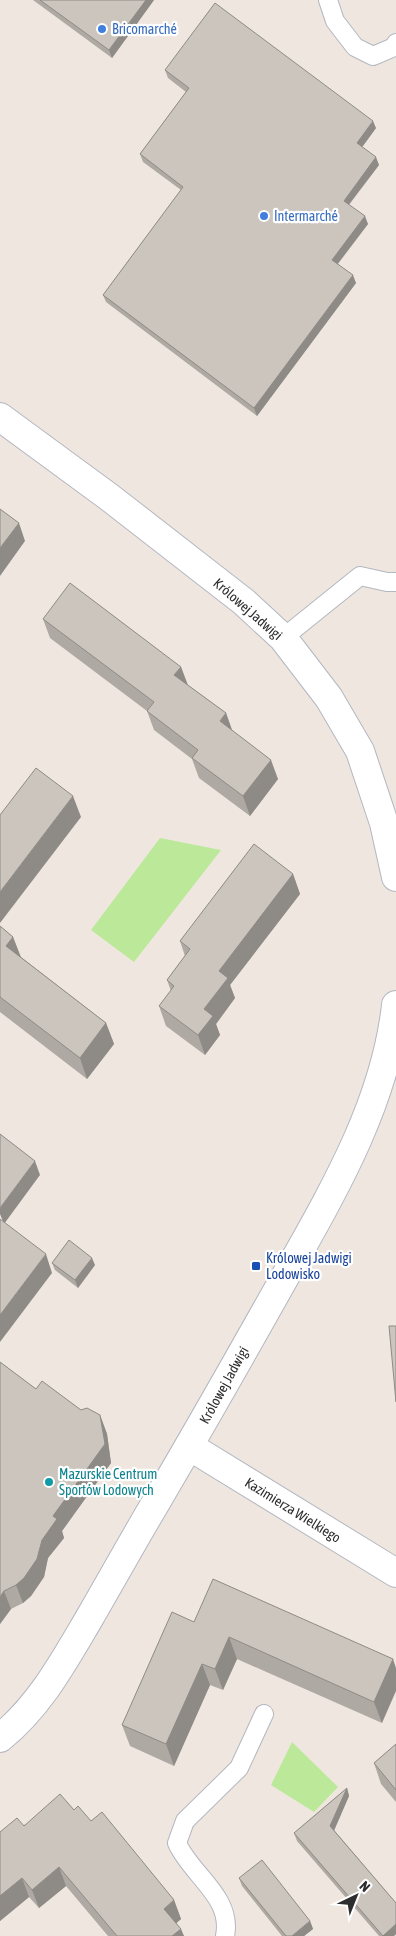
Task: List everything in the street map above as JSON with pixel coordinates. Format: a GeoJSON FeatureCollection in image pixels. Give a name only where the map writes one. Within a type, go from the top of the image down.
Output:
{"type":"FeatureCollection","features":[{"type":"Feature","properties":{"kind":"street","name":"Królowej Jadwigi"},"geometry":{"type":"LineString","coordinates":[[0,417],[109,497],[244,602],[283,638],[329,698],[360,751],[384,823],[396,877]]}},
{"type":"Feature","properties":{"kind":"street","name":"Królowej Jadwigi"},"geometry":{"type":"LineString","coordinates":[[0,1738],[38,1700],[55,1676],[190,1446],[328,1201],[358,1138],[384,1064],[394,1024],[396,1005]]}},
{"type":"Feature","properties":{"kind":"street","name":"Kazimierza Wielkiego"},"geometry":{"type":"LineString","coordinates":[[190,1446],[396,1573]]}},
{"type":"Feature","properties":{"kind":"lane"},"geometry":{"type":"LineString","coordinates":[[328,0],[335,21],[355,47],[373,56],[394,46],[396,43]]}},
{"type":"Feature","properties":{"kind":"lane"},"geometry":{"type":"LineString","coordinates":[[283,638],[360,576],[396,582]]}},
{"type":"Feature","properties":{"kind":"lane"},"geometry":{"type":"LineString","coordinates":[[226,1936],[227,1928],[222,1903],[182,1853],[177,1843],[185,1821],[239,1768],[264,1714]]}},
{"type":"Feature","properties":{"kind":"green space"},"geometry":{"type":"Polygon","coordinates":[[[160,838],[221,850],[134,962],[91,930],[160,838]]]}},
{"type":"Feature","properties":{"kind":"green space"},"geometry":{"type":"Polygon","coordinates":[[[292,1742],[338,1787],[314,1812],[271,1785],[292,1742]]]}},
{"type":"Feature","properties":{"kind":"building","name":"Bricomarché"},"geometry":{"type":"Polygon","coordinates":[[[40,0],[146,0],[109,50],[40,0]]]}},
{"type":"Feature","properties":{"kind":"building","name":"Intermarché"},"geometry":{"type":"Polygon","coordinates":[[[215,3],[373,121],[357,143],[376,157],[344,201],[365,216],[332,260],[353,275],[254,408],[103,295],[183,187],[140,154],[189,88],[165,70],[215,3]]]}},
{"type":"Feature","properties":{"kind":"building"},"geometry":{"type":"Polygon","coordinates":[[[0,509],[19,523],[0,548],[0,509]]]}},
{"type":"Feature","properties":{"kind":"building"},"geometry":{"type":"Polygon","coordinates":[[[70,583],[181,667],[174,675],[226,713],[220,721],[271,760],[243,796],[192,758],[198,750],[147,711],[154,702],[43,619],[70,583]]]}},
{"type":"Feature","properties":{"kind":"building"},"geometry":{"type":"Polygon","coordinates":[[[36,768],[73,796],[0,892],[0,815],[36,768]]]}},
{"type":"Feature","properties":{"kind":"building"},"geometry":{"type":"Polygon","coordinates":[[[254,844],[293,874],[219,971],[228,978],[204,1009],[213,1016],[198,1035],[159,1006],[174,986],[167,980],[190,949],[180,941],[254,844]]]}},
{"type":"Feature","properties":{"kind":"building"},"geometry":{"type":"Polygon","coordinates":[[[0,926],[13,937],[6,946],[106,1023],[80,1058],[0,997],[0,926]]]}},
{"type":"Feature","properties":{"kind":"building"},"geometry":{"type":"Polygon","coordinates":[[[0,1134],[35,1161],[0,1208],[0,1134]]]}},
{"type":"Feature","properties":{"kind":"building"},"geometry":{"type":"Polygon","coordinates":[[[0,1219],[46,1254],[0,1315],[0,1219]]]}},
{"type":"Feature","properties":{"kind":"building"},"geometry":{"type":"Polygon","coordinates":[[[69,1240],[92,1258],[75,1280],[52,1263],[69,1240]]]}},
{"type":"Feature","properties":{"kind":"building"},"geometry":{"type":"Polygon","coordinates":[[[389,1326],[396,1326],[396,1402],[389,1326]]]}},
{"type":"Feature","properties":{"kind":"building","name":"Mazurskie Centrum Sportów Lodowych"},"geometry":{"type":"Polygon","coordinates":[[[0,1362],[36,1389],[42,1381],[81,1410],[87,1408],[100,1415],[105,1444],[53,1516],[57,1519],[42,1540],[37,1559],[24,1578],[16,1585],[4,1591],[0,1597],[0,1362]]]}},
{"type":"Feature","properties":{"kind":"building"},"geometry":{"type":"Polygon","coordinates":[[[213,1579],[393,1659],[374,1702],[229,1637],[215,1669],[202,1664],[166,1744],[122,1725],[172,1612],[194,1622],[213,1579]]]}},
{"type":"Feature","properties":{"kind":"building"},"geometry":{"type":"Polygon","coordinates":[[[396,1744],[396,1790],[374,1763],[396,1744]]]}},
{"type":"Feature","properties":{"kind":"building"},"geometry":{"type":"Polygon","coordinates":[[[347,1788],[330,1826],[396,1903],[396,1924],[383,1936],[294,1833],[347,1788]]]}},
{"type":"Feature","properties":{"kind":"building"},"geometry":{"type":"Polygon","coordinates":[[[60,1794],[74,1810],[78,1806],[91,1821],[102,1812],[174,1900],[164,1909],[181,1929],[172,1936],[117,1936],[59,1867],[32,1890],[22,1878],[0,1896],[0,1832],[17,1818],[24,1826],[60,1794]]]}},
{"type":"Feature","properties":{"kind":"building"},"geometry":{"type":"Polygon","coordinates":[[[262,1860],[310,1921],[292,1936],[286,1936],[239,1878],[262,1860]]]}},
{"type":"Feature","properties":{"kind":"place","name":"Bricomarché"},"geometry":{"type":"Point","coordinates":[102,29]}},
{"type":"Feature","properties":{"kind":"place","name":"Intermarché"},"geometry":{"type":"Point","coordinates":[264,216]}},
{"type":"Feature","properties":{"kind":"place","name":"Królowej Jadwigi Lodowisko"},"geometry":{"type":"Point","coordinates":[256,1266]}},
{"type":"Feature","properties":{"kind":"place","name":"Mazurskie Centrum Sportów Lodowych"},"geometry":{"type":"Point","coordinates":[49,1482]}}]}
